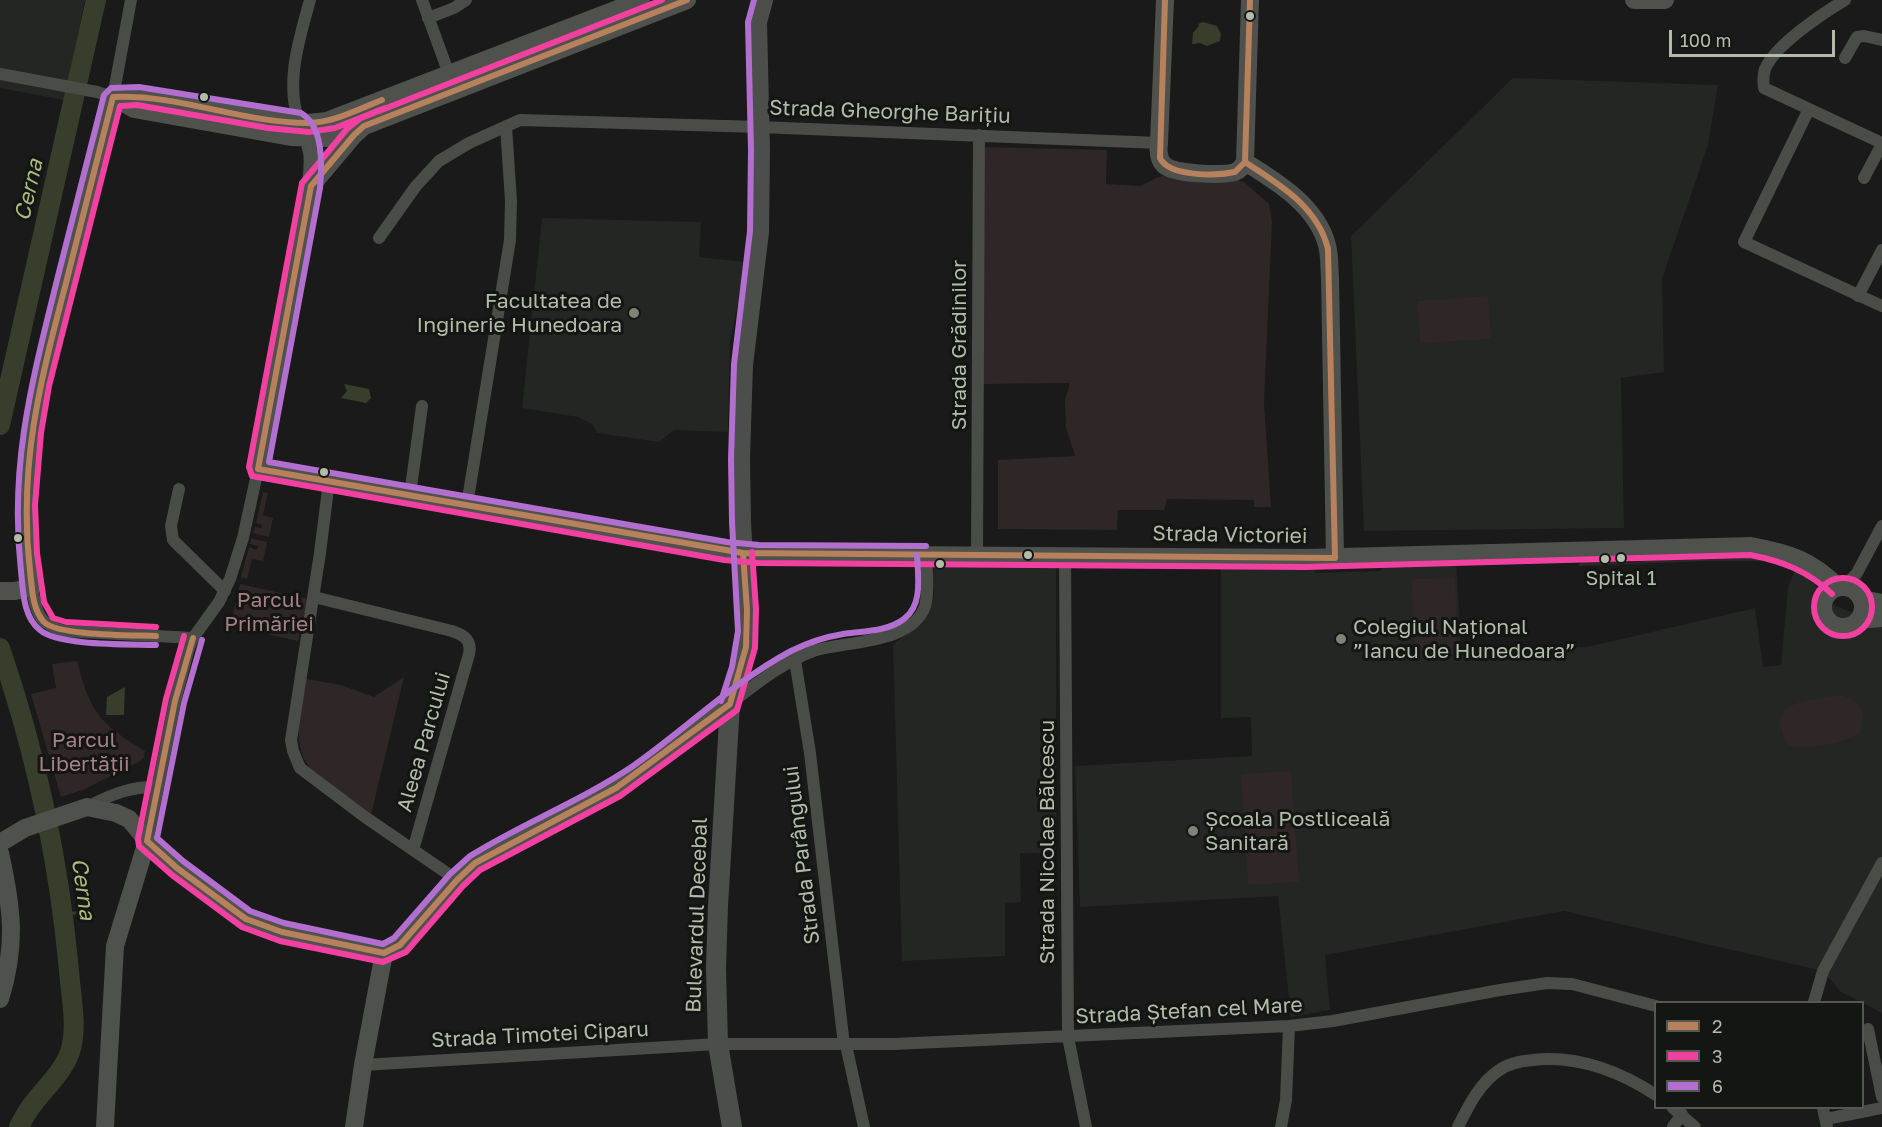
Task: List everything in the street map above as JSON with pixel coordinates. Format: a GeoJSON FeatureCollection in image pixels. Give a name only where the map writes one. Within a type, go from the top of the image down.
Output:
{"type":"FeatureCollection","features":[{"type":"Feature","properties":{"kind":"main road"},"geometry":{"type":"LineString","coordinates":[[748,0],[757,22]]}},
{"type":"Feature","properties":{"kind":"main road"},"geometry":{"type":"LineString","coordinates":[[757,22],[763,0]]}},
{"type":"Feature","properties":{"kind":"main road","name":"Bulevardul Decebal"},"geometry":{"type":"LineString","coordinates":[[732,1127],[718,1044],[716,978],[730,704],[746,647],[747,610],[740,492],[743,378],[759,232],[757,22]]}},
{"type":"Feature","properties":{"kind":"street"},"geometry":{"type":"LineString","coordinates":[[131,0],[105,94],[33,420],[27,488],[27,535],[32,587],[41,618],[51,628],[64,631],[194,638]]}},
{"type":"Feature","properties":{"kind":"street"},"geometry":{"type":"LineString","coordinates":[[105,1127],[114,966],[118,934],[147,841],[179,683],[194,638],[225,591],[241,545],[258,469],[311,186],[313,146],[298,122],[294,109],[292,83],[310,0]]}},
{"type":"Feature","properties":{"kind":"street"},"geometry":{"type":"LineString","coordinates":[[422,0],[450,74]]}},
{"type":"Feature","properties":{"kind":"street"},"geometry":{"type":"LineString","coordinates":[[428,18],[454,8],[466,0]]}},
{"type":"Feature","properties":{"kind":"street"},"geometry":{"type":"LineString","coordinates":[[0,74],[105,94],[138,96],[270,119],[309,123],[333,120],[641,0]]}},
{"type":"Feature","properties":{"kind":"street"},"geometry":{"type":"LineString","coordinates":[[105,94],[134,109],[258,132],[309,138],[336,136],[687,0]]}},
{"type":"Feature","properties":{"kind":"street"},"geometry":{"type":"LineString","coordinates":[[1165,0],[1160,158],[1170,170],[1179,172],[1232,173],[1241,169],[1245,162],[1250,2]]}},
{"type":"Feature","properties":{"kind":"street"},"geometry":{"type":"LineString","coordinates":[[1634,0],[1665,0]]}},
{"type":"Feature","properties":{"kind":"street"},"geometry":{"type":"LineString","coordinates":[[1845,0],[1802,29],[1772,58],[1765,69],[1763,79],[1764,88],[1882,143],[1864,178]]}},
{"type":"Feature","properties":{"kind":"street"},"geometry":{"type":"LineString","coordinates":[[1845,58],[1857,37],[1864,36],[1882,40]]}},
{"type":"Feature","properties":{"kind":"street"},"geometry":{"type":"LineString","coordinates":[[1809,109],[1744,242],[1882,306]]}},
{"type":"Feature","properties":{"kind":"street","name":"Strada Gheorghe Barițiu"},"geometry":{"type":"LineString","coordinates":[[379,238],[416,186],[439,161],[453,151],[520,120],[1159,143]]}},
{"type":"Feature","properties":{"kind":"street"},"geometry":{"type":"LineString","coordinates":[[311,186],[364,126]]}},
{"type":"Feature","properties":{"kind":"street"},"geometry":{"type":"LineString","coordinates":[[467,505],[510,240],[512,201],[506,126]]}},
{"type":"Feature","properties":{"kind":"street","name":"Strada Grădinilor"},"geometry":{"type":"LineString","coordinates":[[978,555],[979,135]]}},
{"type":"Feature","properties":{"kind":"street"},"geometry":{"type":"LineString","coordinates":[[1245,162],[1304,206],[1315,221],[1327,245],[1330,278],[1335,558]]}},
{"type":"Feature","properties":{"kind":"street"},"geometry":{"type":"LineString","coordinates":[[1858,296],[1882,250]]}},
{"type":"Feature","properties":{"kind":"street"},"geometry":{"type":"LineString","coordinates":[[410,495],[422,406]]}},
{"type":"Feature","properties":{"kind":"street","name":"Strada Victoriei"},"geometry":{"type":"LineString","coordinates":[[258,469],[743,553],[1335,558],[1751,546],[1805,560],[1850,592]]}},
{"type":"Feature","properties":{"kind":"street"},"geometry":{"type":"LineString","coordinates":[[329,481],[314,597],[291,740],[296,759],[300,768],[365,817],[457,880]]}},
{"type":"Feature","properties":{"kind":"street"},"geometry":{"type":"LineString","coordinates":[[179,489],[171,526],[173,540],[225,591]]}},
{"type":"Feature","properties":{"kind":"street"},"geometry":{"type":"LineString","coordinates":[[1850,592],[1857,573],[1882,526]]}},
{"type":"Feature","properties":{"kind":"street"},"geometry":{"type":"LineString","coordinates":[[83,808],[116,813],[129,819],[147,841],[177,868],[246,919],[282,932],[384,953],[400,945],[457,880],[475,863],[616,788],[753,687],[795,660],[828,647],[879,639],[909,627],[919,618],[924,608],[927,594],[926,555]]}},
{"type":"Feature","properties":{"kind":"street","name":"Strada Victoriei"},"geometry":{"type":"LineString","coordinates":[[1788,555],[1806,569],[1823,600],[1823,612],[1826,618],[1835,626],[1848,627],[1858,620],[1882,618]]}},
{"type":"Feature","properties":{"kind":"street","name":"Strada Nicolae Bălcescu"},"geometry":{"type":"LineString","coordinates":[[1065,556],[1068,1037],[1086,1127]]}},
{"type":"Feature","properties":{"kind":"street"},"geometry":{"type":"LineString","coordinates":[[4,591],[32,587]]}},
{"type":"Feature","properties":{"kind":"street"},"geometry":{"type":"LineString","coordinates":[[1823,600],[1829,592],[1850,592],[1882,603]]}},
{"type":"Feature","properties":{"kind":"street"},"geometry":{"type":"LineString","coordinates":[[1850,592],[1863,604],[1858,620]]}},
{"type":"Feature","properties":{"kind":"street","name":"Aleea Parcului"},"geometry":{"type":"LineString","coordinates":[[314,597],[452,631],[465,637],[470,644],[438,768],[413,850]]}},
{"type":"Feature","properties":{"kind":"street","name":"Strada Parângului"},"geometry":{"type":"LineString","coordinates":[[795,660],[810,753],[845,1045],[864,1127]]}},
{"type":"Feature","properties":{"kind":"street"},"geometry":{"type":"LineString","coordinates":[[0,843],[25,828],[83,808],[106,796],[136,788],[158,787]]}},
{"type":"Feature","properties":{"kind":"street"},"geometry":{"type":"LineString","coordinates":[[0,853],[12,929],[9,966],[0,999]]}},
{"type":"Feature","properties":{"kind":"street"},"geometry":{"type":"LineString","coordinates":[[1814,1001],[1823,971],[1882,864]]}},
{"type":"Feature","properties":{"kind":"street"},"geometry":{"type":"LineString","coordinates":[[354,1127],[384,953]]}},
{"type":"Feature","properties":{"kind":"street","name":"Strada Ștefan cel Mare"},"geometry":{"type":"LineString","coordinates":[[718,1044],[845,1045],[1289,1026],[1313,1024],[1546,983],[1572,984],[1654,1005]]}},
{"type":"Feature","properties":{"kind":"street"},"geometry":{"type":"LineString","coordinates":[[1281,1127],[1286,1100],[1289,1026]]}},
{"type":"Feature","properties":{"kind":"street"},"geometry":{"type":"LineString","coordinates":[[1868,1029],[1882,1097]]}},
{"type":"Feature","properties":{"kind":"street","name":"Strada Timotei Ciparu"},"geometry":{"type":"LineString","coordinates":[[363,1065],[718,1044]]}},
{"type":"Feature","properties":{"kind":"street"},"geometry":{"type":"LineString","coordinates":[[1458,1127],[1476,1094],[1491,1076],[1519,1062],[1549,1058],[1577,1060],[1622,1077],[1654,1094]]}},
{"type":"Feature","properties":{"kind":"street"},"geometry":{"type":"LineString","coordinates":[[1825,1118],[1882,1108]]}},
{"type":"Feature","properties":{"kind":"street"},"geometry":{"type":"LineString","coordinates":[[1673,1127],[1678,1111],[1695,1127]]}},
{"type":"Feature","properties":{"kind":"shaded area"},"geometry":{"type":"Polygon","coordinates":[[[0,0],[85,0],[64,100],[0,88],[0,0]]]}},
{"type":"Feature","properties":{"kind":"shaded area"},"geometry":{"type":"Polygon","coordinates":[[[1203,22],[1217,26],[1221,34],[1220,41],[1207,46],[1200,43],[1192,44],[1193,33],[1199,26],[1198,24],[1203,22]]]}},
{"type":"Feature","properties":{"kind":"shaded area"},"geometry":{"type":"Polygon","coordinates":[[[1513,78],[1718,85],[1708,145],[1662,279],[1664,372],[1621,378],[1624,528],[1364,531],[1351,236],[1513,78]]]}},
{"type":"Feature","properties":{"kind":"shaded area","name":"Facultatea de Inginerie Hunedoara"},"geometry":{"type":"Polygon","coordinates":[[[542,218],[701,222],[699,257],[746,262],[730,343],[728,432],[674,430],[659,442],[597,433],[592,424],[578,417],[522,408],[542,218]]]}},
{"type":"Feature","properties":{"kind":"shaded area"},"geometry":{"type":"Polygon","coordinates":[[[344,384],[369,389],[371,398],[366,403],[341,398],[347,391],[344,384]]]}},
{"type":"Feature","properties":{"kind":"shaded area"},"geometry":{"type":"Polygon","coordinates":[[[1456,559],[1461,648],[1587,647],[1755,608],[1763,667],[1781,665],[1788,587],[1799,562],[1806,569],[1824,601],[1870,620],[1882,622],[1882,1013],[1864,1004],[1864,1001],[1859,1001],[1841,992],[1823,971],[1564,911],[1325,955],[1330,1010],[1291,1017],[1278,896],[1080,907],[1075,766],[1252,756],[1251,717],[1221,718],[1221,564],[1315,564],[1315,573],[1381,571],[1381,561],[1456,559]]]}},
{"type":"Feature","properties":{"kind":"shaded area"},"geometry":{"type":"Polygon","coordinates":[[[934,564],[1056,564],[1056,853],[1020,853],[1021,902],[1005,903],[1005,956],[902,961],[893,644],[924,622],[934,596],[934,564]]]}},
{"type":"Feature","properties":{"kind":"shaded area"},"geometry":{"type":"Polygon","coordinates":[[[125,687],[124,715],[106,715],[107,697],[125,687]]]}},
{"type":"Feature","properties":{"kind":"green space"},"geometry":{"type":"Polygon","coordinates":[[[984,147],[1107,150],[1106,184],[1141,186],[1156,178],[1172,174],[1233,178],[1244,182],[1269,204],[1272,222],[1264,402],[1271,507],[1254,507],[1254,500],[1167,499],[1164,510],[1118,510],[1117,530],[998,529],[998,460],[1075,456],[1066,428],[1065,400],[1070,383],[982,384],[984,147]]]}},
{"type":"Feature","properties":{"kind":"green space"},"geometry":{"type":"Polygon","coordinates":[[[1488,296],[1491,339],[1420,343],[1417,301],[1488,296]]]}},
{"type":"Feature","properties":{"kind":"green space"},"geometry":{"type":"Polygon","coordinates":[[[263,492],[268,493],[263,515],[273,518],[269,537],[253,533],[255,527],[261,528],[262,525],[256,523],[263,492]]]}},
{"type":"Feature","properties":{"kind":"green space"},"geometry":{"type":"Polygon","coordinates":[[[251,538],[267,542],[263,561],[252,559],[247,579],[241,577],[249,547],[257,550],[258,546],[250,544],[251,538]]]}},
{"type":"Feature","properties":{"kind":"green space"},"geometry":{"type":"Polygon","coordinates":[[[1726,554],[1770,561],[1578,566],[1583,559],[1608,557],[1618,562],[1630,563],[1643,561],[1653,556],[1726,554]]]}},
{"type":"Feature","properties":{"kind":"green space"},"geometry":{"type":"Polygon","coordinates":[[[1455,578],[1458,655],[1415,657],[1412,579],[1455,578]]]}},
{"type":"Feature","properties":{"kind":"green space","name":"Parcul Primăriei"},"geometry":{"type":"Polygon","coordinates":[[[240,584],[308,599],[298,641],[230,626],[240,584]]]}},
{"type":"Feature","properties":{"kind":"green space","name":"Parcul Libertății"},"geometry":{"type":"Polygon","coordinates":[[[77,661],[87,693],[99,715],[117,733],[145,751],[140,761],[85,789],[61,797],[31,694],[56,688],[52,664],[77,661]]]}},
{"type":"Feature","properties":{"kind":"green space"},"geometry":{"type":"Polygon","coordinates":[[[404,677],[371,815],[310,768],[304,758],[300,748],[299,725],[306,679],[341,685],[374,697],[404,677]]]}},
{"type":"Feature","properties":{"kind":"green space"},"geometry":{"type":"Polygon","coordinates":[[[1841,695],[1854,701],[1861,709],[1863,720],[1859,734],[1825,745],[1789,746],[1782,731],[1781,719],[1785,711],[1803,701],[1841,695]]]}},
{"type":"Feature","properties":{"kind":"green space"},"geometry":{"type":"Polygon","coordinates":[[[1291,771],[1299,882],[1248,885],[1241,774],[1291,771]]]}},
{"type":"Feature","properties":{"kind":"waterway","name":"Cerna"},"geometry":{"type":"LineString","coordinates":[[0,425],[96,0]]}},
{"type":"Feature","properties":{"kind":"waterway","name":"Cerna"},"geometry":{"type":"LineString","coordinates":[[0,648],[25,727],[44,807],[65,930],[74,1023],[74,1033],[67,1059],[29,1109],[19,1127]]}},
{"type":"Feature","properties":{"kind":"waterway"},"geometry":{"type":"LineString","coordinates":[[64,914],[85,912]]}},
{"type":"Feature","properties":{"kind":"transit line","name":"3"},"geometry":{"type":"LineString","coordinates":[[662,0],[361,118],[347,129],[302,183],[249,467],[252,476],[724,560],[758,563],[1306,567],[1750,555],[1794,568],[1814,579],[1832,594]]}},
{"type":"Feature","properties":{"kind":"transit line","name":"2"},"geometry":{"type":"LineString","coordinates":[[687,0],[364,126],[354,135],[311,186],[258,469],[743,553],[1335,558],[1328,249],[1316,221],[1296,198],[1245,162]]}},
{"type":"Feature","properties":{"kind":"transit line","name":"6"},"geometry":{"type":"LineString","coordinates":[[721,701],[732,667],[738,631],[731,459],[734,364],[750,231],[748,22],[754,0]]}},
{"type":"Feature","properties":{"kind":"transit line","name":"2"},"geometry":{"type":"LineString","coordinates":[[1165,0],[1160,158],[1173,169],[1194,174],[1235,172],[1245,162],[1250,0]]}},
{"type":"Feature","properties":{"kind":"transit line","name":"6"},"geometry":{"type":"LineString","coordinates":[[156,645],[77,642],[49,635],[34,625],[30,618],[23,595],[21,571],[18,495],[31,389],[104,95],[111,88],[139,87],[301,113],[314,127],[320,147],[320,188],[269,462],[727,542],[759,545],[926,546]]}},
{"type":"Feature","properties":{"kind":"transit line","name":"2"},"geometry":{"type":"LineString","coordinates":[[156,636],[80,632],[52,627],[44,622],[37,611],[30,570],[27,495],[29,460],[40,390],[113,97],[162,100],[259,119],[308,123],[336,118],[382,100]]}},
{"type":"Feature","properties":{"kind":"transit line","name":"3"},"geometry":{"type":"LineString","coordinates":[[156,627],[66,622],[53,618],[44,602],[37,553],[35,505],[41,433],[49,386],[120,106],[137,105],[268,128],[309,132],[335,128],[385,108]]}},
{"type":"Feature","properties":{"kind":"transit line","name":"3"},"geometry":{"type":"LineString","coordinates":[[184,636],[166,699],[138,839],[139,846],[172,875],[242,927],[280,941],[383,962],[406,952],[463,886],[480,870],[620,796],[737,710],[755,648],[756,609],[752,552]]}},
{"type":"Feature","properties":{"kind":"transit line","name":"2"},"geometry":{"type":"LineString","coordinates":[[193,638],[175,701],[147,841],[177,868],[246,919],[282,932],[384,953],[400,945],[457,880],[475,863],[616,788],[730,704],[746,647],[747,610],[743,553]]}},
{"type":"Feature","properties":{"kind":"transit line","name":"6"},"geometry":{"type":"LineString","coordinates":[[202,640],[184,703],[157,838],[183,861],[250,911],[284,923],[383,944],[394,938],[450,874],[470,856],[613,779],[653,752],[729,691],[770,663],[803,645],[843,634],[882,629],[904,619],[910,613],[917,598],[917,555]]}},
{"type":"Feature","properties":{"kind":"transit line","name":"3"},"geometry":{"type":"LineString","coordinates":[[1843,578],[1854,580],[1864,586],[1870,596],[1872,607],[1870,618],[1864,628],[1854,634],[1843,636],[1832,634],[1822,628],[1816,618],[1814,607],[1816,596],[1822,586],[1832,580],[1843,578]]}},
{"type":"Feature","properties":{"kind":"place","name":"Facultatea de Inginerie Hunedoara"},"geometry":{"type":"Point","coordinates":[634,313]}},
{"type":"Feature","properties":{"kind":"place","name":"Spital 1"},"geometry":{"type":"Point","coordinates":[1621,558]}},
{"type":"Feature","properties":{"kind":"place","name":"Colegiul Național ”Iancu de Hunedoara”"},"geometry":{"type":"Point","coordinates":[1341,639]}},
{"type":"Feature","properties":{"kind":"place","name":"Școala Postliceală Sanitară"},"geometry":{"type":"Point","coordinates":[1193,831]}}]}
